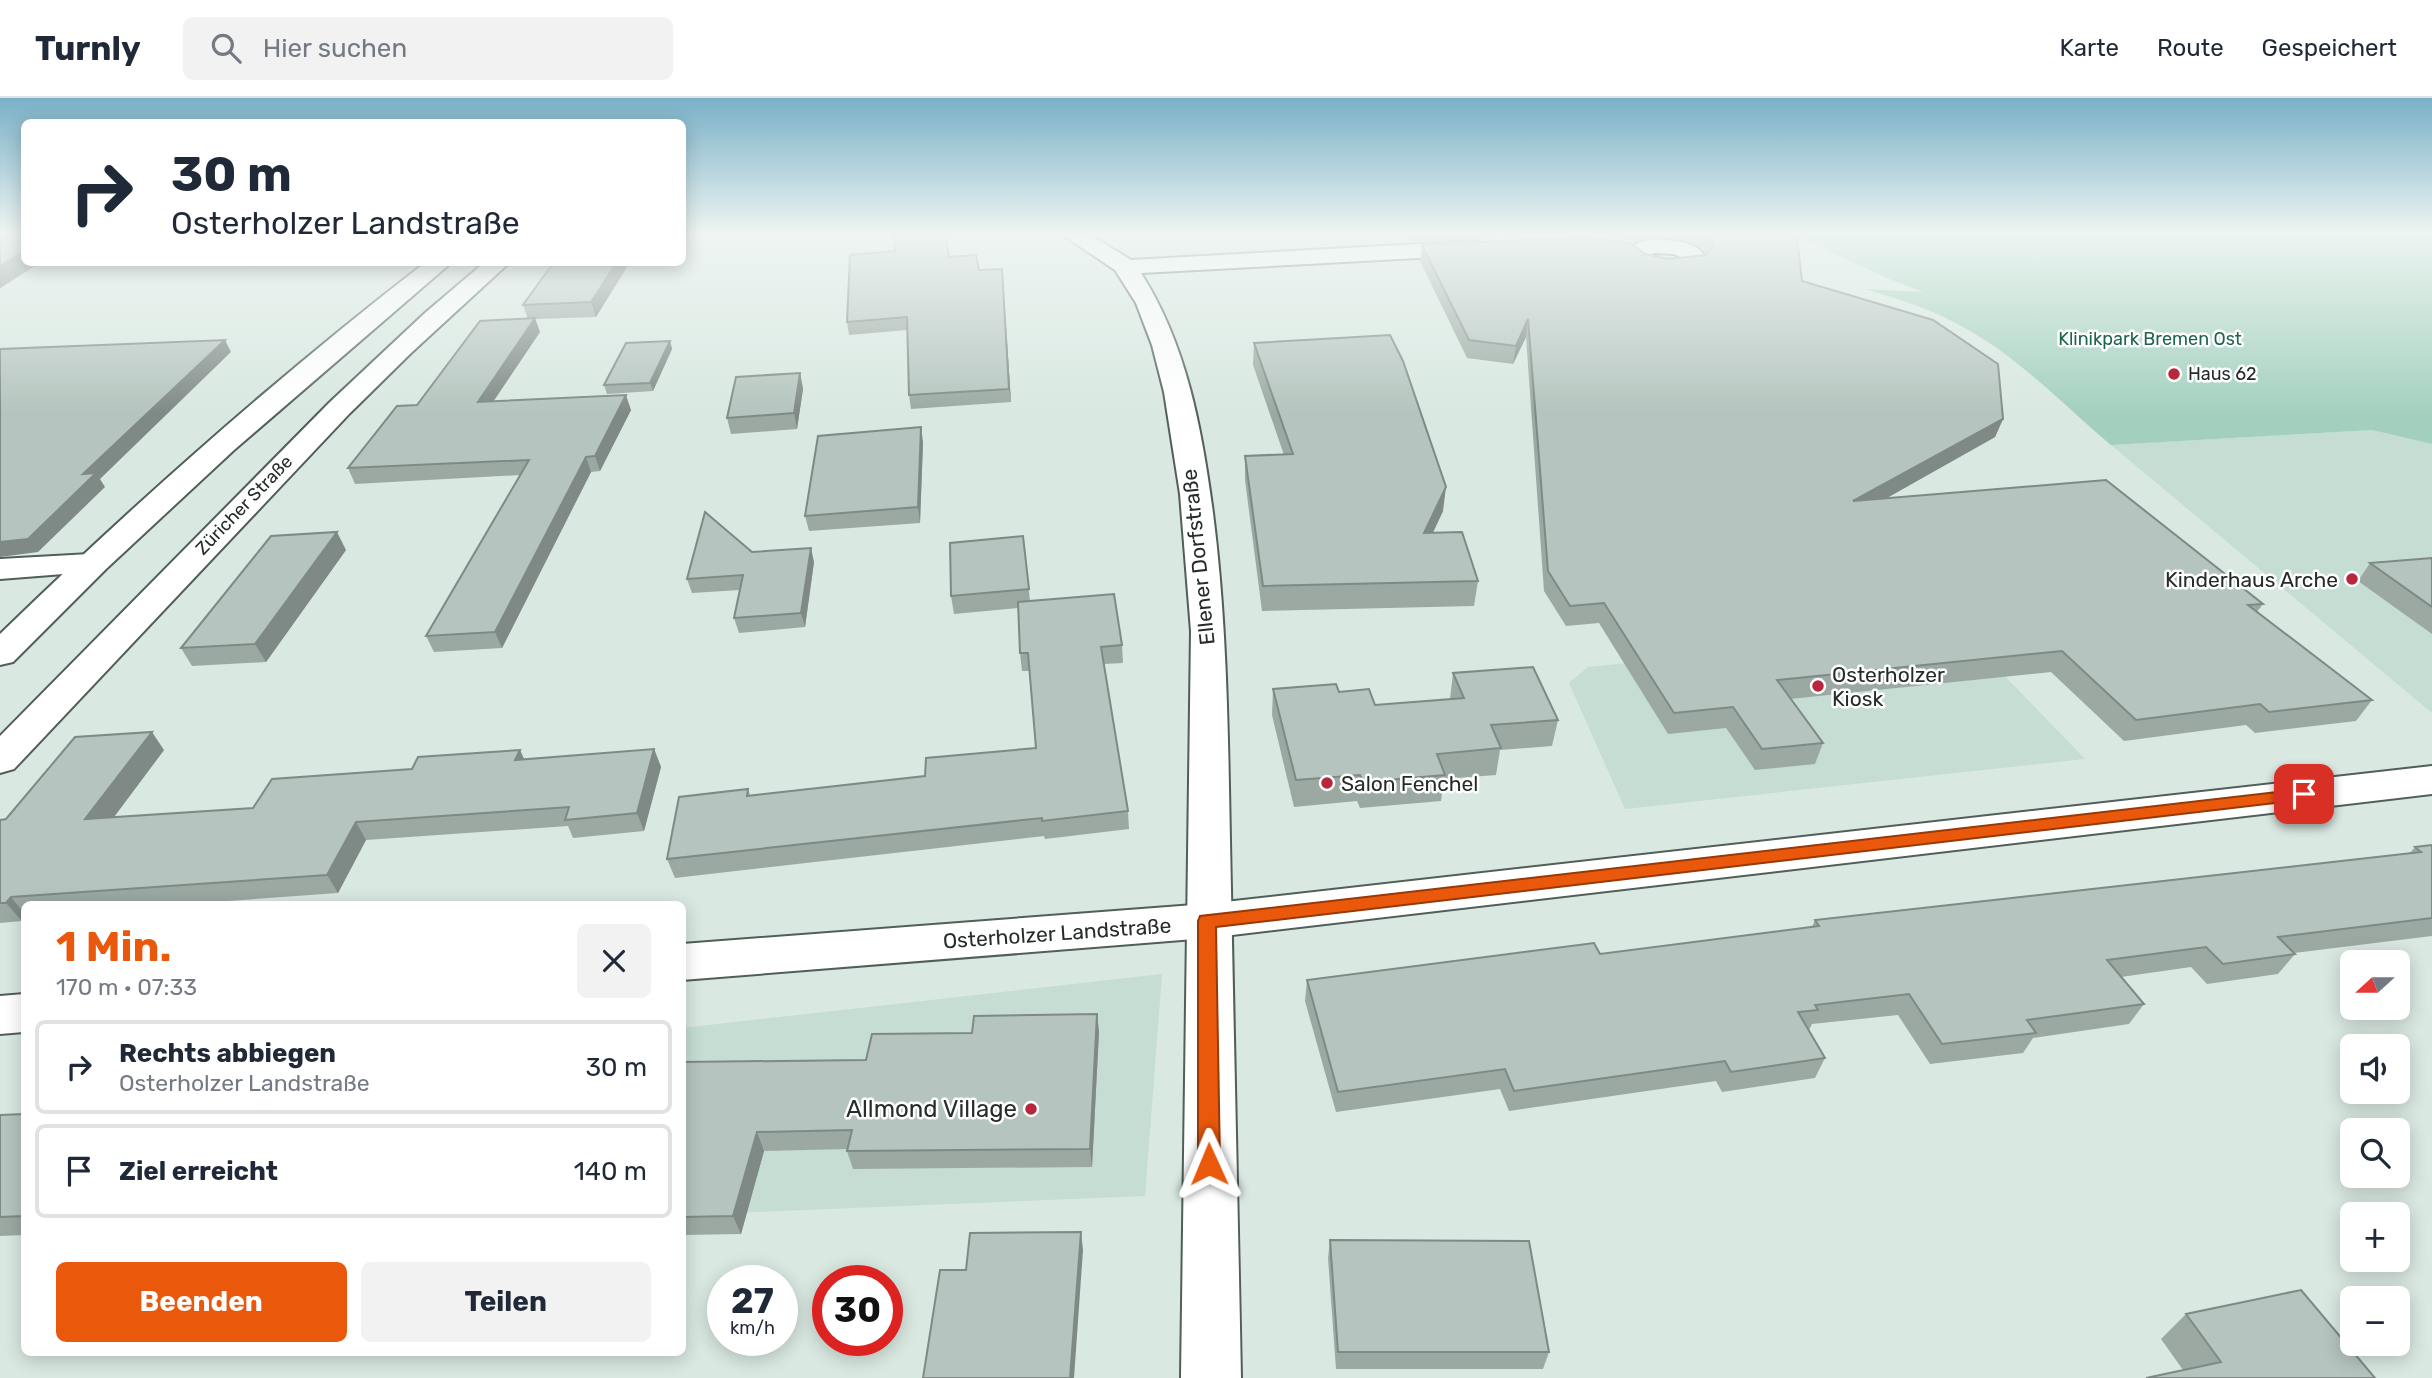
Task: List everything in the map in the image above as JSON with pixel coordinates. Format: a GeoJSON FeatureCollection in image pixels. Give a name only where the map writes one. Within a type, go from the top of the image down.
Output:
{"type":"FeatureCollection","features":[{"type":"Feature","properties":{"kind":"main road"},"geometry":{"type":"LineString","coordinates":[[0,654],[90,564],[347,337],[400,295]]}},
{"type":"Feature","properties":{"kind":"main road","name":"Züricher Straße"},"geometry":{"type":"LineString","coordinates":[[0,760],[337,408],[458,295]]}},
{"type":"Feature","properties":{"kind":"main road","name":"Ellener Dorfstraße"},"geometry":{"type":"LineString","coordinates":[[1144,295],[1168,358],[1181,412],[1199,527],[1208,631],[1207,921],[1211,1378]]}},
{"type":"Feature","properties":{"kind":"main road"},"geometry":{"type":"LineString","coordinates":[[0,569],[90,564]]}},
{"type":"Feature","properties":{"kind":"main road","name":"Osterholzer Landstraße"},"geometry":{"type":"LineString","coordinates":[[686,962],[1207,921],[2432,780]]}},
{"type":"Feature","properties":{"kind":"main road"},"geometry":{"type":"LineString","coordinates":[[0,1015],[21,1013]]}},
{"type":"Feature","properties":{"kind":"shaded area","name":"Kinderhaus Arche"},"geometry":{"type":"Polygon","coordinates":[[[2372,430],[2432,444],[2432,713],[2111,445],[2372,430]]]}},
{"type":"Feature","properties":{"kind":"shaded area"},"geometry":{"type":"Polygon","coordinates":[[[1960,630],[2085,759],[1625,809],[1569,683],[1588,667],[1960,630]]]}},
{"type":"Feature","properties":{"kind":"shaded area"},"geometry":{"type":"Polygon","coordinates":[[[1162,974],[1145,1196],[686,1215],[686,1028],[1162,974]]]}},
{"type":"Feature","properties":{"kind":"green space","name":"Klinikpark Bremen Ost"},"geometry":{"type":"Polygon","coordinates":[[[1884,295],[2432,295],[2432,444],[2372,430],[2111,445],[2025,370],[1989,343],[1958,324],[1884,295]]]}},
{"type":"Feature","properties":{"kind":"building"},"geometry":{"type":"Polygon","coordinates":[[[530,295],[596,295],[591,302],[523,305],[530,295]]]}},
{"type":"Feature","properties":{"kind":"building"},"geometry":{"type":"Polygon","coordinates":[[[848,295],[1004,295],[1009,389],[909,395],[907,317],[847,322],[848,295]]]}},
{"type":"Feature","properties":{"kind":"building"},"geometry":{"type":"Polygon","coordinates":[[[1447,295],[1848,295],[1933,320],[1998,364],[2003,419],[1853,501],[2106,480],[2263,604],[2248,605],[2372,700],[2269,712],[2260,704],[2136,720],[2062,651],[1777,680],[1823,743],[1762,749],[1733,707],[1674,713],[1604,603],[1570,606],[1548,571],[1528,319],[1516,346],[1469,340],[1447,295]]]}},
{"type":"Feature","properties":{"kind":"building"},"geometry":{"type":"Polygon","coordinates":[[[535,318],[478,402],[626,395],[595,456],[586,457],[495,632],[426,636],[529,460],[348,468],[397,406],[417,405],[480,321],[535,318]]]}},
{"type":"Feature","properties":{"kind":"building"},"geometry":{"type":"Polygon","coordinates":[[[1390,335],[1403,361],[1446,487],[1424,533],[1462,532],[1478,581],[1263,586],[1245,456],[1293,454],[1254,343],[1390,335]]]}},
{"type":"Feature","properties":{"kind":"building"},"geometry":{"type":"Polygon","coordinates":[[[225,340],[83,474],[96,473],[28,539],[0,542],[0,349],[225,340]]]}},
{"type":"Feature","properties":{"kind":"building"},"geometry":{"type":"Polygon","coordinates":[[[670,341],[650,383],[604,385],[626,343],[670,341]]]}},
{"type":"Feature","properties":{"kind":"building"},"geometry":{"type":"Polygon","coordinates":[[[800,373],[794,413],[727,418],[736,377],[800,373]]]}},
{"type":"Feature","properties":{"kind":"building"},"geometry":{"type":"Polygon","coordinates":[[[921,427],[918,507],[805,516],[818,436],[921,427]]]}},
{"type":"Feature","properties":{"kind":"building"},"geometry":{"type":"Polygon","coordinates":[[[705,512],[752,552],[811,548],[801,613],[734,618],[743,575],[687,579],[705,512]]]}},
{"type":"Feature","properties":{"kind":"building"},"geometry":{"type":"Polygon","coordinates":[[[337,532],[255,644],[181,648],[271,536],[337,532]]]}},
{"type":"Feature","properties":{"kind":"building"},"geometry":{"type":"Polygon","coordinates":[[[1023,536],[1029,589],[951,596],[950,543],[1023,536]]]}},
{"type":"Feature","properties":{"kind":"building"},"geometry":{"type":"Polygon","coordinates":[[[2432,558],[2432,607],[2370,563],[2432,558]]]}},
{"type":"Feature","properties":{"kind":"building"},"geometry":{"type":"Polygon","coordinates":[[[1114,594],[1122,645],[1101,647],[1128,811],[667,859],[679,797],[748,789],[747,796],[925,776],[926,758],[1036,748],[1028,653],[1020,653],[1018,602],[1114,594]]]}},
{"type":"Feature","properties":{"kind":"building"},"geometry":{"type":"Polygon","coordinates":[[[1533,667],[1558,720],[1491,725],[1501,748],[1437,754],[1445,775],[1363,782],[1360,775],[1296,780],[1273,689],[1336,684],[1339,692],[1369,689],[1375,705],[1464,698],[1453,673],[1533,667]]]}},
{"type":"Feature","properties":{"kind":"building"},"geometry":{"type":"Polygon","coordinates":[[[152,732],[85,819],[253,808],[272,779],[412,769],[418,757],[520,750],[515,760],[654,749],[637,813],[565,820],[569,807],[356,822],[327,875],[11,897],[6,903],[0,903],[0,820],[6,819],[75,737],[152,732]]]}},
{"type":"Feature","properties":{"kind":"building"},"geometry":{"type":"Polygon","coordinates":[[[2432,845],[2432,918],[2278,937],[2295,954],[2223,964],[2206,947],[2107,960],[2144,1004],[2027,1020],[2036,1033],[1942,1044],[1909,994],[1815,1005],[1818,1010],[1798,1012],[1825,1058],[1731,1072],[1725,1061],[1514,1091],[1505,1069],[1338,1092],[1307,980],[1594,943],[1600,954],[1819,926],[1815,920],[2421,852],[2415,847],[2432,845]]]}},
{"type":"Feature","properties":{"kind":"building"},"geometry":{"type":"Polygon","coordinates":[[[1097,1014],[1090,1149],[847,1151],[852,1130],[757,1132],[733,1216],[686,1217],[686,1062],[866,1060],[872,1034],[972,1033],[974,1016],[1097,1014]]]}},
{"type":"Feature","properties":{"kind":"building"},"geometry":{"type":"Polygon","coordinates":[[[21,1114],[21,1216],[0,1217],[0,1115],[21,1114]]]}},
{"type":"Feature","properties":{"kind":"building"},"geometry":{"type":"Polygon","coordinates":[[[1081,1232],[1070,1378],[923,1378],[940,1270],[966,1270],[970,1233],[1081,1232]]]}},
{"type":"Feature","properties":{"kind":"building"},"geometry":{"type":"Polygon","coordinates":[[[1330,1240],[1529,1241],[1549,1352],[1338,1352],[1330,1240]]]}},
{"type":"Feature","properties":{"kind":"building"},"geometry":{"type":"Polygon","coordinates":[[[2301,1290],[2340,1336],[2340,1356],[2356,1356],[2375,1378],[2146,1378],[2221,1362],[2186,1314],[2301,1290]]]}},
{"type":"Feature","properties":{"kind":"place","name":"Haus 62"},"geometry":{"type":"Point","coordinates":[2174,374]}},
{"type":"Feature","properties":{"kind":"place","name":"Kinderhaus Arche"},"geometry":{"type":"Point","coordinates":[2352,579]}},
{"type":"Feature","properties":{"kind":"place","name":"Osterholzer Kiosk"},"geometry":{"type":"Point","coordinates":[1818,686]}},
{"type":"Feature","properties":{"kind":"place","name":"Salon Fenchel"},"geometry":{"type":"Point","coordinates":[1327,783]}},
{"type":"Feature","properties":{"kind":"place","name":"Allmond Village"},"geometry":{"type":"Point","coordinates":[1031,1109]}},
{"type":"Feature","properties":{"kind":"route"},"geometry":{"type":"LineString","coordinates":[[1209,1164],[1207,921],[2304,794]]}}]}
